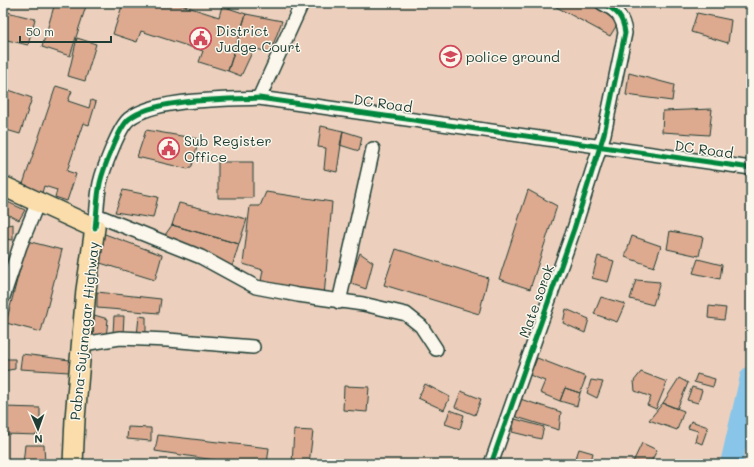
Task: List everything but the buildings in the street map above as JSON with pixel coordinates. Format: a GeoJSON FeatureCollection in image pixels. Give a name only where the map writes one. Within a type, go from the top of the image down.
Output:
{"type":"FeatureCollection","features":[{"type":"Feature","properties":{"kind":"highway","name":"Pabna-Sujanagar Highway"},"geometry":{"type":"LineString","coordinates":[[3,186],[38,202],[96,222],[86,290],[83,344],[75,419],[73,464]]}},
{"type":"Feature","properties":{"kind":"street"},"geometry":{"type":"LineString","coordinates":[[259,98],[302,3]]}},
{"type":"Feature","properties":{"kind":"street","name":"Mate sorok"},"geometry":{"type":"LineString","coordinates":[[491,464],[574,229],[602,140],[625,33],[624,22],[616,10],[602,3]]}},
{"type":"Feature","properties":{"kind":"street","name":"DC Road"},"geometry":{"type":"LineString","coordinates":[[96,222],[100,182],[120,129],[128,120],[142,111],[183,102],[259,98],[602,140],[749,167]]}},
{"type":"Feature","properties":{"kind":"street"},"geometry":{"type":"LineString","coordinates":[[339,302],[373,149]]}},
{"type":"Feature","properties":{"kind":"street"},"geometry":{"type":"LineString","coordinates":[[3,298],[20,246],[38,202]]}},
{"type":"Feature","properties":{"kind":"street"},"geometry":{"type":"LineString","coordinates":[[96,222],[201,257],[256,286],[339,302],[363,304],[406,314],[421,326],[436,349]]}},
{"type":"Feature","properties":{"kind":"street"},"geometry":{"type":"LineString","coordinates":[[83,344],[120,338],[168,340],[253,347]]}},
{"type":"Feature","properties":{"kind":"shaded area"},"geometry":{"type":"Polygon","coordinates":[[[3,3],[751,3],[751,464],[3,464],[3,3]]]}},
{"type":"Feature","properties":{"kind":"waterway"},"geometry":{"type":"LineString","coordinates":[[731,464],[751,377]]}},
{"type":"Feature","properties":{"kind":"cycle path"},"geometry":{"type":"LineString","coordinates":[[491,464],[574,229],[604,134],[625,33],[623,22],[618,14],[602,3]]}},
{"type":"Feature","properties":{"kind":"cycle path"},"geometry":{"type":"LineString","coordinates":[[95,228],[100,183],[112,149],[125,124],[129,119],[141,112],[156,107],[191,101],[259,98],[751,168]]}},
{"type":"Feature","properties":{"kind":"place","name":"District Judge Court"},"geometry":{"type":"Point","coordinates":[201,38]}},
{"type":"Feature","properties":{"kind":"place","name":"police ground"},"geometry":{"type":"Point","coordinates":[451,56]}},
{"type":"Feature","properties":{"kind":"place","name":"Sub Register Office"},"geometry":{"type":"Point","coordinates":[168,148]}}]}
